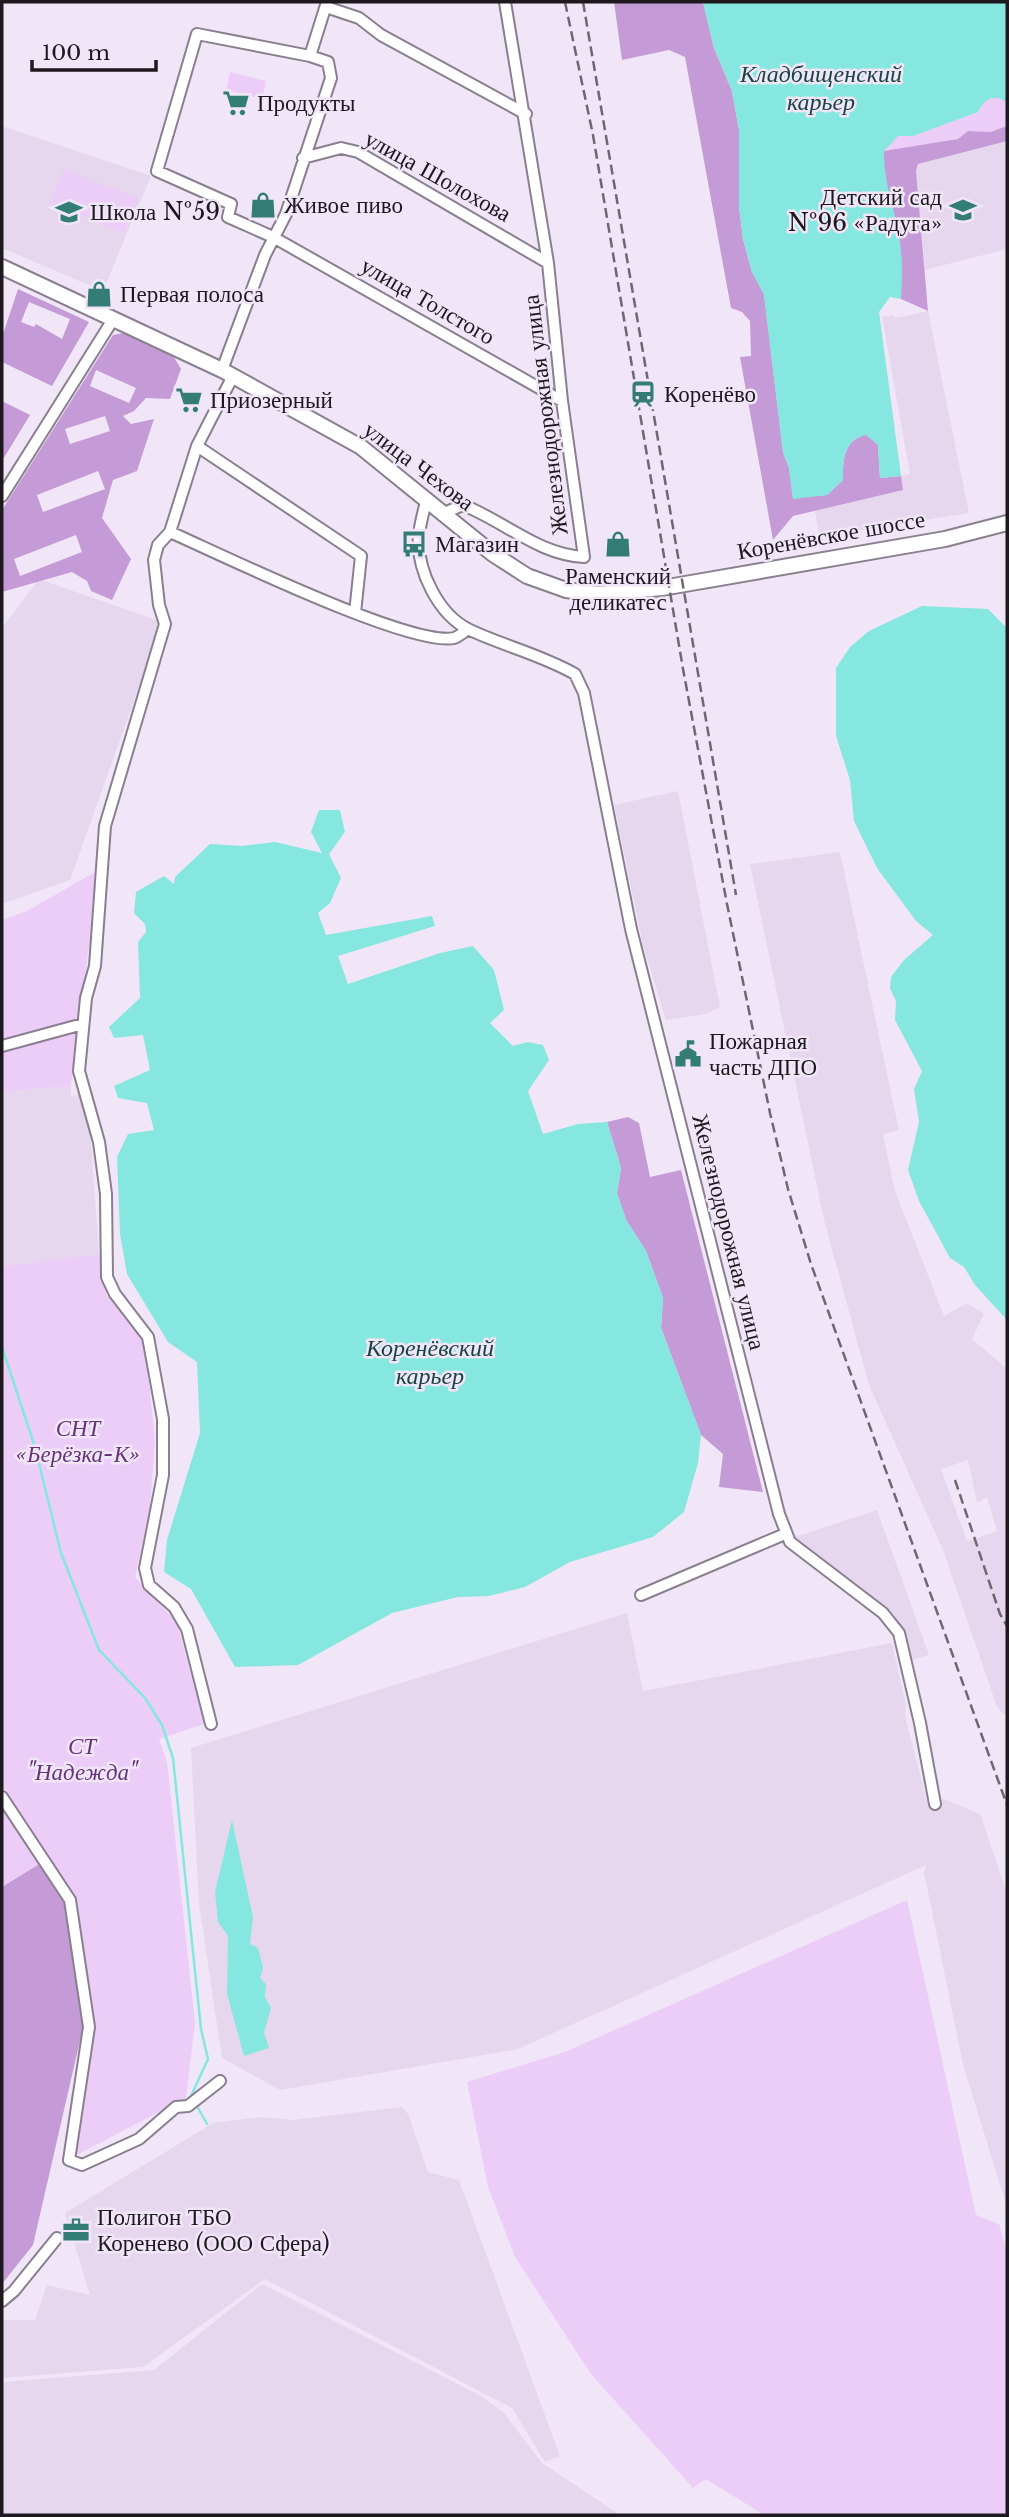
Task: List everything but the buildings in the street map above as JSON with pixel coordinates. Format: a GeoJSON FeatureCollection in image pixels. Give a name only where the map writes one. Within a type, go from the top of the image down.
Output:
{"type":"FeatureCollection","features":[{"type":"Feature","properties":{"kind":"main road","name":"улица Чехова"},"geometry":{"type":"LineString","coordinates":[[2,267],[227,373],[361,447],[493,554],[527,576],[565,590],[598,594],[662,588]]}},
{"type":"Feature","properties":{"kind":"main road","name":"Коренёвское шоссе"},"geometry":{"type":"LineString","coordinates":[[662,588],[946,538],[1007,523]]}},
{"type":"Feature","properties":{"kind":"street","name":"Железнодорожная улица"},"geometry":{"type":"LineString","coordinates":[[444,513],[463,505],[493,516],[539,546],[564,556],[584,557],[562,401],[548,263],[526,114],[505,2]]}},
{"type":"Feature","properties":{"kind":"street"},"geometry":{"type":"LineString","coordinates":[[211,1724],[187,1629],[174,1607],[149,1585],[145,1568],[163,1475],[165,1431],[148,1337],[115,1294],[107,1277],[106,1194],[99,1142],[79,1072],[83,1024],[96,957],[105,826],[165,624],[159,605],[155,560],[158,545],[170,532],[197,446],[227,373],[273,237],[286,214],[331,78],[328,62],[310,56],[327,4],[359,18],[381,35],[526,114]]}},
{"type":"Feature","properties":{"kind":"street","name":"улица Толстого"},"geometry":{"type":"LineString","coordinates":[[310,56],[197,34],[157,171],[231,204],[228,216],[273,237],[562,401]]}},
{"type":"Feature","properties":{"kind":"street","name":"улица Шолохова"},"geometry":{"type":"LineString","coordinates":[[303,158],[341,148],[358,152],[548,263]]}},
{"type":"Feature","properties":{"kind":"street"},"geometry":{"type":"LineString","coordinates":[[2,496],[114,318]]}},
{"type":"Feature","properties":{"kind":"street"},"geometry":{"type":"LineString","coordinates":[[197,446],[361,556],[355,613]]}},
{"type":"Feature","properties":{"kind":"street","name":"Железнодорожная улица"},"geometry":{"type":"LineString","coordinates":[[426,498],[419,536],[425,575],[446,610],[468,629],[575,674],[584,693],[631,929],[785,1534]]}},
{"type":"Feature","properties":{"kind":"street"},"geometry":{"type":"LineString","coordinates":[[170,532],[355,613],[430,636],[455,638],[468,629]]}},
{"type":"Feature","properties":{"kind":"street"},"geometry":{"type":"LineString","coordinates":[[2,1045],[83,1024]]}},
{"type":"Feature","properties":{"kind":"street"},"geometry":{"type":"LineString","coordinates":[[641,1595],[785,1534],[806,1556],[883,1613],[899,1633],[935,1804]]}},
{"type":"Feature","properties":{"kind":"street"},"geometry":{"type":"LineString","coordinates":[[2,1797],[70,1900],[89,2026],[69,2160],[82,2165],[139,2139],[176,2107],[188,2106],[220,2081]]}},
{"type":"Feature","properties":{"kind":"street"},"geometry":{"type":"LineString","coordinates":[[2,2301],[57,2238]]}},
{"type":"Feature","properties":{"kind":"shaded area"},"geometry":{"type":"Polygon","coordinates":[[[614,2],[703,2],[714,48],[732,91],[739,130],[739,207],[743,239],[752,272],[764,294],[783,452],[789,468],[793,498],[827,495],[843,480],[844,458],[849,446],[867,434],[878,445],[880,478],[901,476],[903,490],[793,516],[773,540],[740,357],[751,356],[750,321],[742,312],[731,308],[685,57],[669,50],[622,60],[614,2]]]}},
{"type":"Feature","properties":{"kind":"shaded area","name":"Школа №59"},"geometry":{"type":"Polygon","coordinates":[[[2,126],[151,176],[103,291],[2,248],[2,126]]]}},
{"type":"Feature","properties":{"kind":"shaded area"},"geometry":{"type":"Polygon","coordinates":[[[1007,126],[1007,141],[918,164],[916,171],[928,311],[901,299],[900,243],[883,175],[884,151],[958,139],[968,131],[991,132],[1007,126]]]}},
{"type":"Feature","properties":{"kind":"shaded area","name":"Детский сад №96 «Радуга»"},"geometry":{"type":"Polygon","coordinates":[[[1007,141],[1007,249],[925,270],[916,170],[918,164],[1007,141]]]}},
{"type":"Feature","properties":{"kind":"shaded area"},"geometry":{"type":"Polygon","coordinates":[[[18,289],[89,322],[52,386],[2,362],[2,337],[18,289]],[[29,302],[21,322],[34,327],[36,324],[62,339],[70,319],[29,302]]]}},
{"type":"Feature","properties":{"kind":"shaded area"},"geometry":{"type":"Polygon","coordinates":[[[928,311],[969,513],[819,537],[815,510],[903,490],[901,476],[910,474],[882,317],[894,315],[895,318],[928,311]]]}},
{"type":"Feature","properties":{"kind":"shaded area"},"geometry":{"type":"Polygon","coordinates":[[[135,331],[172,354],[181,369],[170,399],[146,398],[134,411],[123,416],[131,424],[154,419],[137,471],[113,480],[102,518],[131,559],[112,600],[91,591],[87,581],[72,572],[2,592],[2,510],[113,335],[135,331]],[[96,370],[90,386],[129,403],[136,388],[96,370]],[[105,416],[65,429],[70,444],[110,431],[105,416]],[[98,471],[37,495],[43,512],[105,489],[98,471]],[[76,535],[14,559],[20,576],[82,552],[76,535]]]}},
{"type":"Feature","properties":{"kind":"shaded area"},"geometry":{"type":"Polygon","coordinates":[[[2,401],[30,415],[2,461],[2,401]]]}},
{"type":"Feature","properties":{"kind":"shaded area"},"geometry":{"type":"Polygon","coordinates":[[[39,579],[162,622],[70,880],[2,904],[2,628],[39,579]]]}},
{"type":"Feature","properties":{"kind":"shaded area"},"geometry":{"type":"Polygon","coordinates":[[[678,791],[720,1007],[706,1014],[666,1020],[643,945],[614,805],[678,791]]]}},
{"type":"Feature","properties":{"kind":"shaded area"},"geometry":{"type":"Polygon","coordinates":[[[840,852],[899,1130],[883,1134],[895,1191],[944,1316],[967,1303],[984,1314],[972,1339],[1007,1369],[1007,1718],[997,1707],[943,1550],[869,1385],[824,1220],[750,864],[840,852]],[[968,1460],[941,1469],[967,1541],[997,1531],[987,1497],[977,1503],[968,1460]]]}},
{"type":"Feature","properties":{"kind":"shaded area"},"geometry":{"type":"Polygon","coordinates":[[[71,1086],[71,1096],[83,1094],[89,1115],[99,1254],[2,1266],[2,1092],[71,1086]]]}},
{"type":"Feature","properties":{"kind":"shaded area"},"geometry":{"type":"Polygon","coordinates":[[[628,1117],[639,1123],[650,1177],[681,1170],[763,1492],[719,1487],[723,1454],[701,1435],[661,1328],[663,1298],[646,1251],[626,1220],[617,1193],[621,1168],[607,1122],[628,1117]]]}},
{"type":"Feature","properties":{"kind":"shaded area"},"geometry":{"type":"Polygon","coordinates":[[[877,1510],[929,1655],[911,1660],[894,1614],[886,1606],[856,1589],[795,1537],[877,1510]]]}},
{"type":"Feature","properties":{"kind":"shaded area"},"geometry":{"type":"Polygon","coordinates":[[[627,1613],[643,1691],[892,1643],[906,1705],[905,1716],[928,1806],[944,1799],[980,1814],[1007,1893],[1007,2207],[963,2065],[924,1872],[926,1865],[518,2049],[280,2090],[222,2058],[199,1904],[191,1748],[627,1613]]]}},
{"type":"Feature","properties":{"kind":"shaded area"},"geometry":{"type":"Polygon","coordinates":[[[41,1863],[68,1904],[84,2023],[33,2245],[2,2284],[2,1887],[41,1863]]]}},
{"type":"Feature","properties":{"kind":"shaded area"},"geometry":{"type":"Polygon","coordinates":[[[402,2107],[408,2114],[428,2172],[459,2180],[560,2456],[545,2462],[512,2408],[265,2279],[143,2367],[2,2378],[2,2320],[35,2320],[47,2285],[90,2295],[65,2213],[213,2123],[260,2117],[293,2120],[402,2107]]]}},
{"type":"Feature","properties":{"kind":"shaded area"},"geometry":{"type":"Polygon","coordinates":[[[262,2284],[481,2396],[504,2413],[542,2463],[620,2515],[2,2515],[2,2382],[154,2370],[262,2284]]]}},
{"type":"Feature","properties":{"kind":"green space"},"geometry":{"type":"Polygon","coordinates":[[[230,72],[266,81],[262,99],[226,90],[230,72]]]}},
{"type":"Feature","properties":{"kind":"green space"},"geometry":{"type":"Polygon","coordinates":[[[991,97],[1000,97],[1007,102],[1007,141],[918,164],[884,151],[898,136],[913,136],[978,112],[982,103],[991,97]]]}},
{"type":"Feature","properties":{"kind":"green space"},"geometry":{"type":"Polygon","coordinates":[[[64,169],[138,198],[124,233],[50,203],[64,169]]]}},
{"type":"Feature","properties":{"kind":"green space"},"geometry":{"type":"Polygon","coordinates":[[[95,872],[93,914],[71,1086],[2,1092],[2,920],[27,911],[95,872]]]}},
{"type":"Feature","properties":{"kind":"green space"},"geometry":{"type":"Polygon","coordinates":[[[99,1254],[106,1294],[143,1341],[149,1381],[155,1442],[150,1506],[135,1577],[177,1623],[204,1724],[159,1739],[167,1762],[195,2023],[186,2098],[71,2158],[92,2029],[75,1901],[2,1786],[2,1266],[99,1254]]]}},
{"type":"Feature","properties":{"kind":"green space"},"geometry":{"type":"Polygon","coordinates":[[[2,1806],[41,1863],[2,1887],[2,1806]]]}},
{"type":"Feature","properties":{"kind":"green space"},"geometry":{"type":"Polygon","coordinates":[[[907,1900],[976,2215],[999,2224],[1007,2252],[1007,2515],[764,2515],[706,2479],[693,2488],[591,2374],[515,2257],[488,2187],[467,2082],[565,2052],[907,1900]]]}},
{"type":"Feature","properties":{"kind":"water","name":"Кладбищенский карьер"},"geometry":{"type":"Polygon","coordinates":[[[703,2],[1007,2],[1007,102],[998,98],[990,99],[978,112],[913,136],[898,136],[884,151],[902,257],[902,278],[901,299],[890,297],[879,312],[901,476],[880,478],[878,445],[866,435],[849,446],[844,458],[843,480],[827,495],[793,499],[789,468],[783,452],[764,295],[752,272],[743,239],[739,207],[739,130],[732,91],[714,48],[703,2]]]}},
{"type":"Feature","properties":{"kind":"water"},"geometry":{"type":"Polygon","coordinates":[[[922,606],[988,609],[1007,628],[1007,1320],[975,1285],[964,1267],[950,1258],[919,1201],[908,1170],[919,1122],[914,1089],[922,1071],[895,1020],[896,1001],[890,988],[891,977],[904,960],[933,935],[916,921],[877,868],[854,821],[850,780],[836,736],[836,668],[850,647],[869,631],[922,606]]]}},
{"type":"Feature","properties":{"kind":"water","name":"Коренёвский карьер"},"geometry":{"type":"Polygon","coordinates":[[[319,810],[340,810],[345,832],[329,854],[341,878],[330,903],[318,913],[326,935],[432,916],[435,926],[338,956],[348,984],[440,953],[473,946],[494,970],[504,1010],[490,1023],[513,1046],[528,1042],[543,1045],[549,1060],[528,1091],[543,1134],[578,1124],[607,1122],[621,1168],[617,1193],[626,1220],[646,1251],[663,1298],[661,1328],[701,1435],[698,1463],[684,1512],[653,1537],[570,1562],[525,1587],[489,1596],[458,1597],[392,1613],[298,1665],[235,1667],[191,1589],[164,1572],[167,1540],[200,1433],[197,1362],[168,1342],[127,1274],[120,1234],[117,1157],[128,1134],[154,1130],[147,1103],[118,1098],[114,1086],[150,1070],[143,1035],[114,1038],[109,1027],[140,998],[138,942],[146,932],[145,924],[134,913],[136,892],[164,876],[174,884],[175,877],[210,844],[242,846],[275,842],[322,853],[311,832],[319,810]]]}},
{"type":"Feature","properties":{"kind":"water"},"geometry":{"type":"Polygon","coordinates":[[[232,1820],[253,1917],[250,1944],[258,1948],[263,1967],[260,1978],[266,1984],[265,1997],[271,2008],[264,2033],[269,2048],[244,2056],[227,1994],[228,1936],[218,1922],[215,1892],[232,1820]]]}},
{"type":"Feature","properties":{"kind":"waterway"},"geometry":{"type":"LineString","coordinates":[[2,1347],[35,1447],[61,1553],[99,1650],[145,1698],[162,1725],[173,1758],[201,2029],[208,2059],[191,2096],[193,2100]]}},
{"type":"Feature","properties":{"kind":"waterway"},"geometry":{"type":"LineString","coordinates":[[197,2106],[207,2124]]}},
{"type":"Feature","properties":{"kind":"railway"},"geometry":{"type":"LineString","coordinates":[[565,2],[593,135],[683,669],[727,904],[788,1189],[811,1264],[1007,1805]]}},
{"type":"Feature","properties":{"kind":"railway"},"geometry":{"type":"LineString","coordinates":[[583,2],[736,895]]}},
{"type":"Feature","properties":{"kind":"railway"},"geometry":{"type":"LineString","coordinates":[[955,1480],[1000,1614],[1007,1626]]}},
{"type":"Feature","properties":{"kind":"place","name":"Продукты"},"geometry":{"type":"Point","coordinates":[236,103]}},
{"type":"Feature","properties":{"kind":"place","name":"Живое пиво"},"geometry":{"type":"Point","coordinates":[263,205]}},
{"type":"Feature","properties":{"kind":"place","name":"Детский сад №96 «Радуга»"},"geometry":{"type":"Point","coordinates":[963,210]}},
{"type":"Feature","properties":{"kind":"place","name":"Школа №59"},"geometry":{"type":"Point","coordinates":[69,212]}},
{"type":"Feature","properties":{"kind":"place","name":"Первая полоса"},"geometry":{"type":"Point","coordinates":[99,294]}},
{"type":"Feature","properties":{"kind":"place","name":"Коренёво"},"geometry":{"type":"Point","coordinates":[643,394]}},
{"type":"Feature","properties":{"kind":"place","name":"Приозерный"},"geometry":{"type":"Point","coordinates":[189,400]}},
{"type":"Feature","properties":{"kind":"place","name":"Магазин"},"geometry":{"type":"Point","coordinates":[414,544]}},
{"type":"Feature","properties":{"kind":"place","name":"Раменский деликатес"},"geometry":{"type":"Point","coordinates":[618,544]}},
{"type":"Feature","properties":{"kind":"place","name":"Пожарная часть ДПО"},"geometry":{"type":"Point","coordinates":[688,1054]}},
{"type":"Feature","properties":{"kind":"place","name":"Полигон ТБО Коренево (ООО Сфера)"},"geometry":{"type":"Point","coordinates":[76,2230]}},
{"type":"Feature","properties":{"kind":"park label","name":"СНТ «Берёзка-К»"},"geometry":{"type":"Point","coordinates":[78,1441]}},
{"type":"Feature","properties":{"kind":"park label","name":"СТ \"Надежда\""},"geometry":{"type":"Point","coordinates":[82,1759]}}]}
